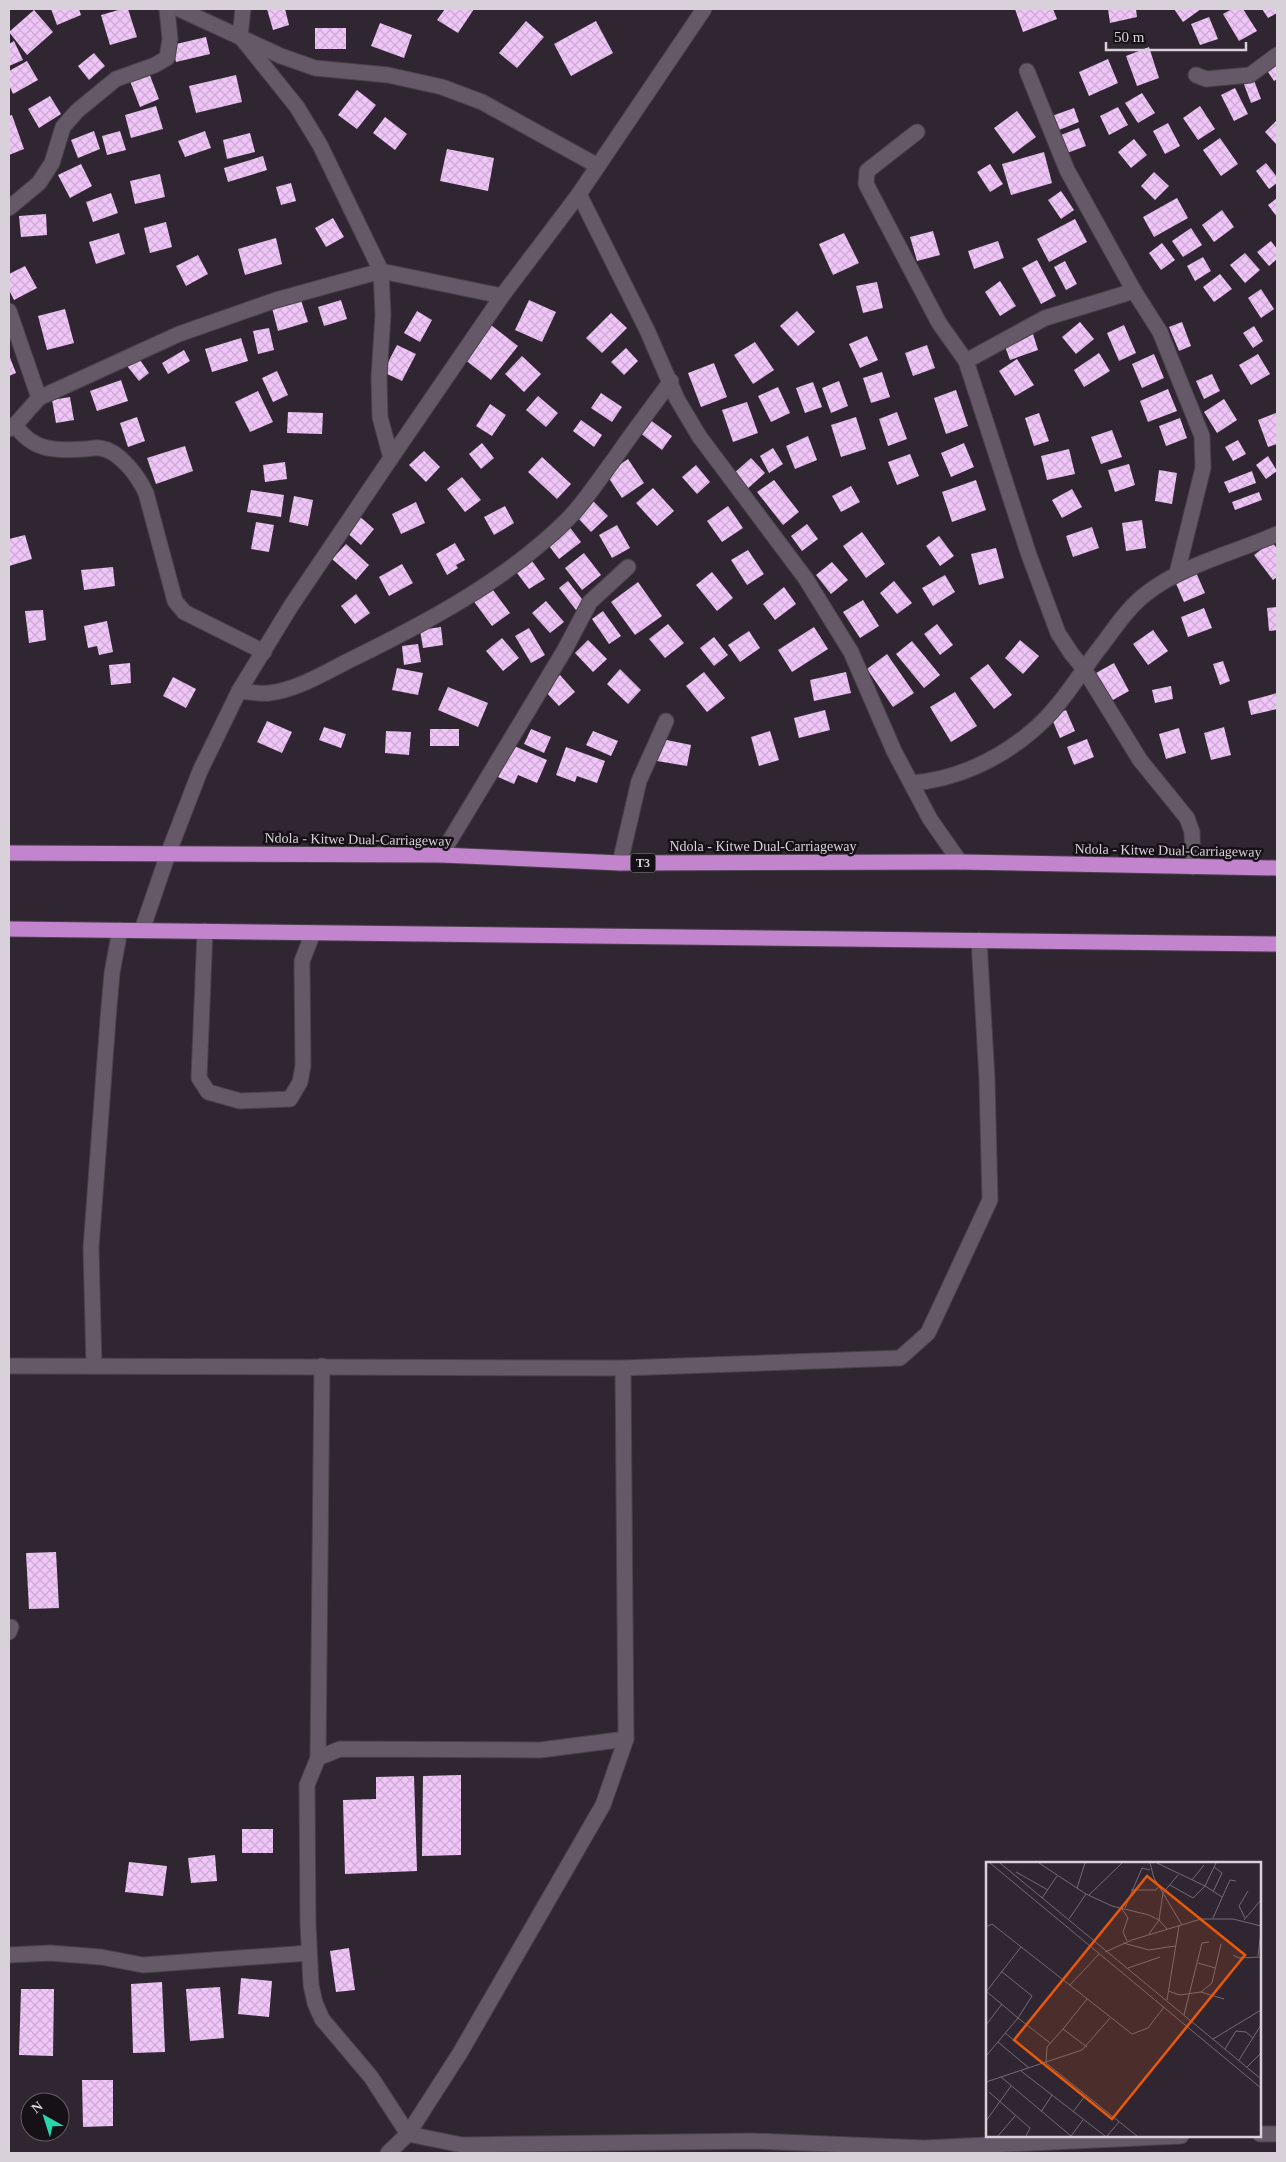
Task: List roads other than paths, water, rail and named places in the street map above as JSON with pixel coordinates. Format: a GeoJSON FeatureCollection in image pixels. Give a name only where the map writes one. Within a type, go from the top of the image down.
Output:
{"type":"FeatureCollection","features":[{"type":"Feature","properties":{"kind":"highway","name":"Ndola - Kitwe Dual-Carriageway"},"geometry":{"type":"LineString","coordinates":[[9,853],[442,855],[620,863],[960,862],[1277,868]]}},
{"type":"Feature","properties":{"kind":"highway"},"geometry":{"type":"LineString","coordinates":[[9,929],[1277,944]]}},
{"type":"Feature","properties":{"kind":"street"},"geometry":{"type":"LineString","coordinates":[[9,208],[39,183],[52,164],[63,127],[77,111],[116,79],[155,65],[166,58],[170,39],[167,9]]}},
{"type":"Feature","properties":{"kind":"street"},"geometry":{"type":"LineString","coordinates":[[179,9],[281,56],[315,68],[388,75],[442,87],[482,102],[598,166]]}},
{"type":"Feature","properties":{"kind":"street"},"geometry":{"type":"LineString","coordinates":[[243,9],[240,36],[297,107],[320,146],[381,272],[383,315],[379,377],[380,417],[391,458]]}},
{"type":"Feature","properties":{"kind":"street"},"geometry":{"type":"LineString","coordinates":[[142,930],[168,854],[200,771],[239,692],[391,458],[502,296],[579,194],[704,9]]}},
{"type":"Feature","properties":{"kind":"street"},"geometry":{"type":"LineString","coordinates":[[1196,75],[1206,79],[1250,75],[1277,55]]}},
{"type":"Feature","properties":{"kind":"street"},"geometry":{"type":"LineString","coordinates":[[1027,71],[1066,170],[1134,291],[1160,332],[1202,436],[1203,468],[1177,573]]}},
{"type":"Feature","properties":{"kind":"street"},"geometry":{"type":"LineString","coordinates":[[917,132],[867,172],[866,184],[934,316],[966,361],[1029,555],[1058,633],[1084,669],[1140,760],[1190,824],[1193,866]]}},
{"type":"Feature","properties":{"kind":"street"},"geometry":{"type":"LineString","coordinates":[[579,194],[671,381],[677,399],[699,436],[806,579],[851,652],[894,751],[930,819],[960,862]]}},
{"type":"Feature","properties":{"kind":"street"},"geometry":{"type":"LineString","coordinates":[[264,652],[184,612],[175,600],[146,493],[134,473],[121,460],[100,448],[52,450],[24,438],[12,427],[39,398],[179,334],[276,300],[381,272],[502,296]]}},
{"type":"Feature","properties":{"kind":"street"},"geometry":{"type":"LineString","coordinates":[[966,361],[1045,318],[1134,291]]}},
{"type":"Feature","properties":{"kind":"street"},"geometry":{"type":"LineString","coordinates":[[9,311],[39,398]]}},
{"type":"Feature","properties":{"kind":"street"},"geometry":{"type":"LineString","coordinates":[[239,692],[270,693],[293,686],[325,672],[406,633],[495,578],[538,546],[570,517],[671,381]]}},
{"type":"Feature","properties":{"kind":"street"},"geometry":{"type":"LineString","coordinates":[[911,783],[948,777],[998,755],[1032,732],[1067,693],[1129,609],[1146,594],[1177,573],[1277,534]]}},
{"type":"Feature","properties":{"kind":"street"},"geometry":{"type":"LineString","coordinates":[[442,855],[564,651],[590,602],[628,567]]}},
{"type":"Feature","properties":{"kind":"street"},"geometry":{"type":"LineString","coordinates":[[620,863],[639,781],[666,720]]}},
{"type":"Feature","properties":{"kind":"street"},"geometry":{"type":"LineString","coordinates":[[94,1364],[91,1248],[112,973],[120,930]]}},
{"type":"Feature","properties":{"kind":"street"},"geometry":{"type":"LineString","coordinates":[[205,931],[199,1078],[208,1092],[240,1101],[290,1099],[300,1082],[302,1066],[302,961],[313,933]]}},
{"type":"Feature","properties":{"kind":"street"},"geometry":{"type":"LineString","coordinates":[[9,1366],[94,1364],[622,1368],[900,1358],[928,1333],[990,1200],[987,1079],[979,940]]}},
{"type":"Feature","properties":{"kind":"street"},"geometry":{"type":"LineString","coordinates":[[322,1366],[318,1758],[307,1785],[311,1985],[315,2003],[322,2019],[371,2077],[408,2134],[462,2145],[752,2141],[924,2150],[1163,2137]]}},
{"type":"Feature","properties":{"kind":"street"},"geometry":{"type":"LineString","coordinates":[[388,2153],[408,2134],[460,2053],[603,1805],[626,1739],[622,1368]]}},
{"type":"Feature","properties":{"kind":"street"},"geometry":{"type":"LineString","coordinates":[[318,1758],[340,1749],[540,1750],[626,1739]]}},
{"type":"Feature","properties":{"kind":"street"},"geometry":{"type":"LineString","coordinates":[[9,1955],[50,1953],[101,1957],[143,1965],[309,1954]]}},
{"type":"Feature","properties":{"kind":"street"},"geometry":{"type":"LineString","coordinates":[[1261,2134],[1277,2134]]}}]}
